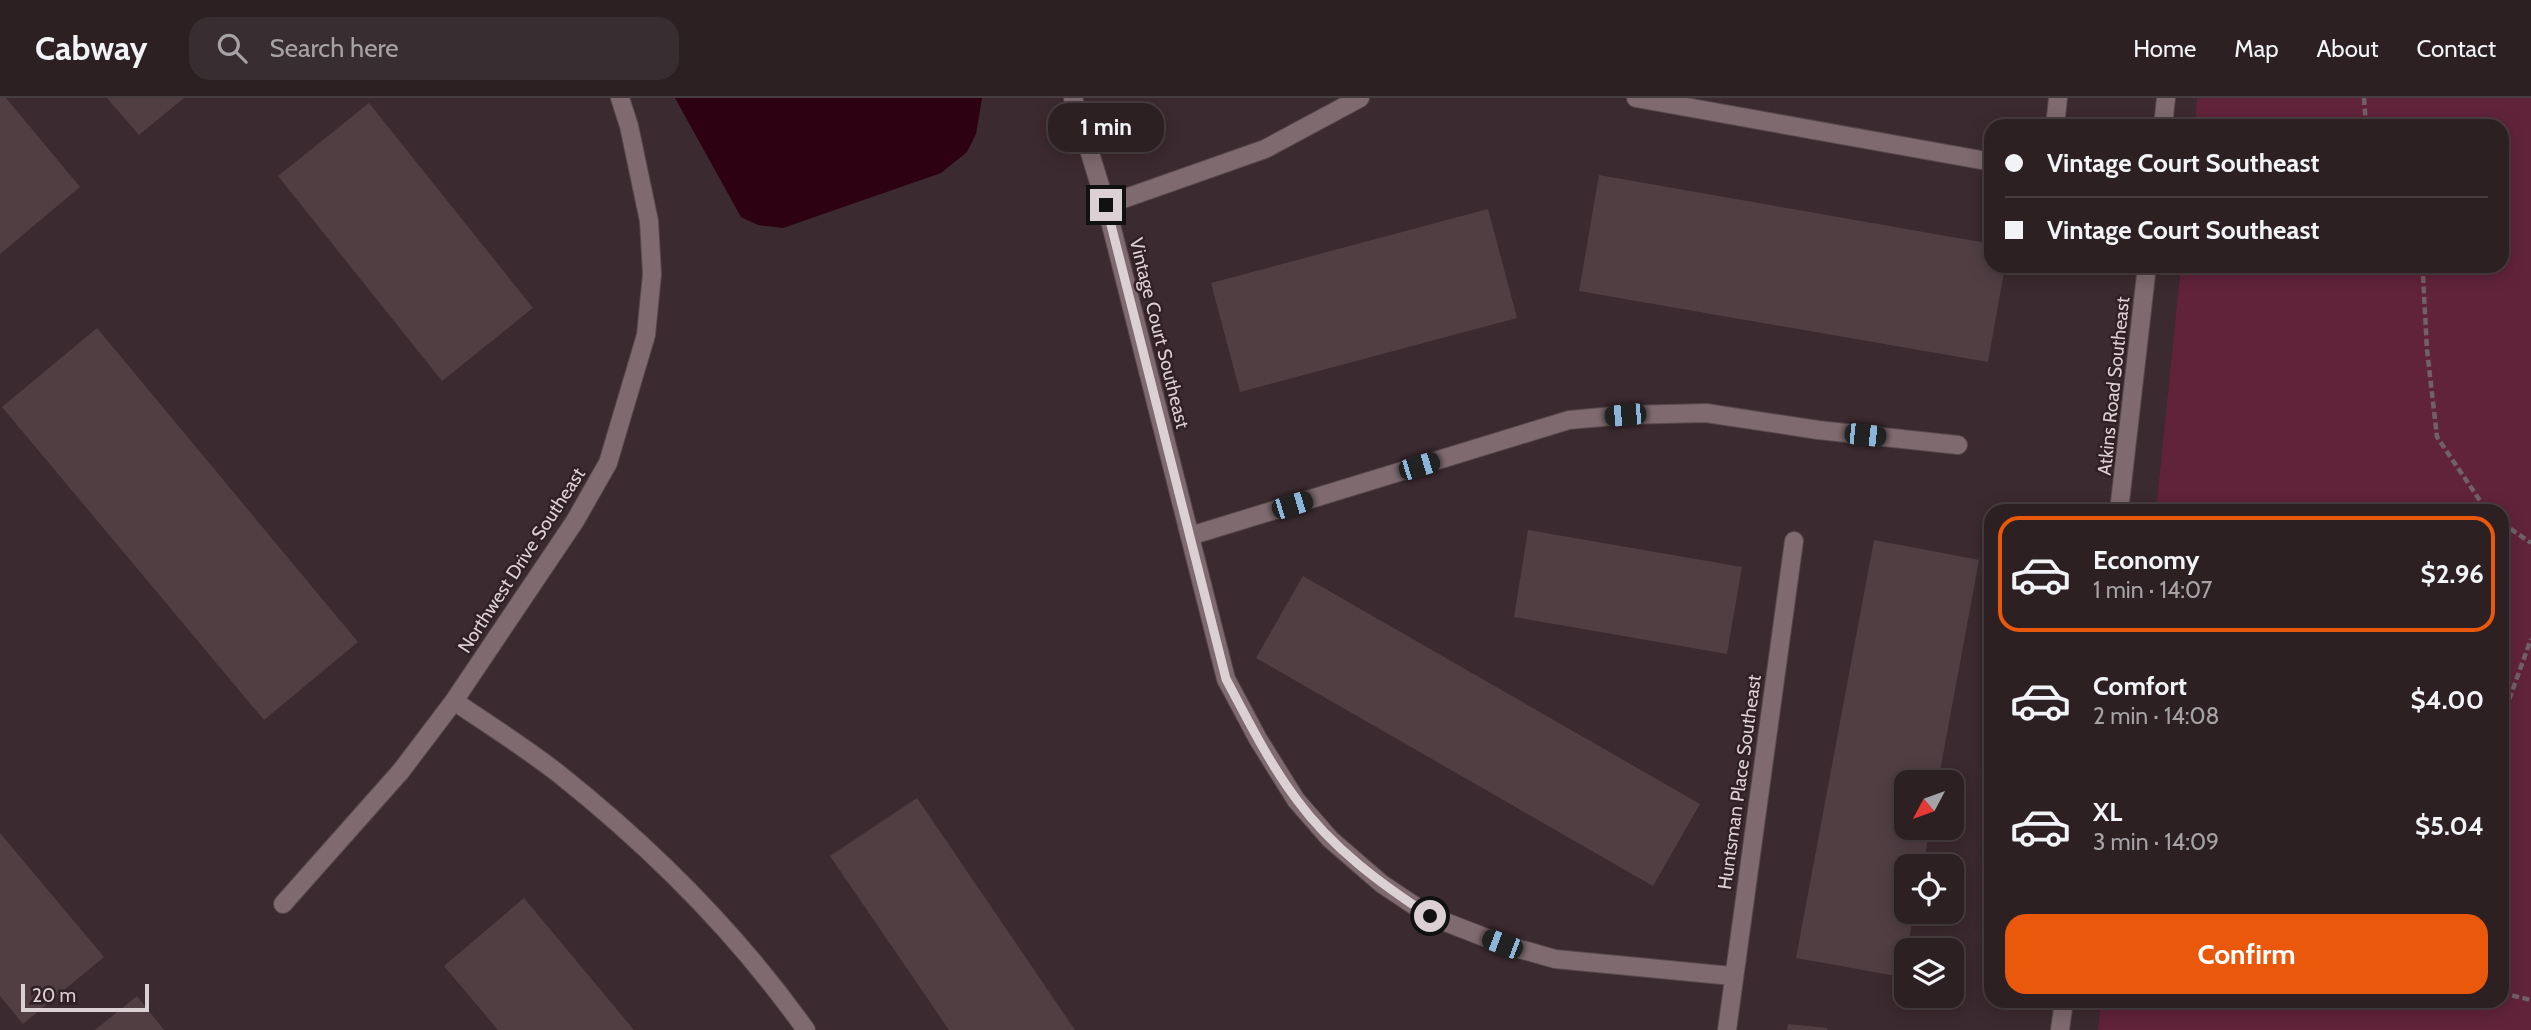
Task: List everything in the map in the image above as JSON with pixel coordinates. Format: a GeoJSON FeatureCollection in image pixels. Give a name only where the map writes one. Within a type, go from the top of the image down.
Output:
{"type":"FeatureCollection","features":[{"type":"Feature","properties":{"kind":"street","name":"Northwest Drive Southeast"},"geometry":{"type":"LineString","coordinates":[[283,904],[401,771],[454,701],[575,521],[608,463],[646,335],[652,274],[649,221],[629,126],[620,98]]}},
{"type":"Feature","properties":{"kind":"street","name":"Vintage Court Southeast"},"geometry":{"type":"LineString","coordinates":[[1073,98],[1106,205],[1226,679],[1258,739],[1296,800],[1330,839],[1382,884],[1430,916],[1502,944],[1555,959],[1732,976]]}},
{"type":"Feature","properties":{"kind":"street"},"geometry":{"type":"LineString","coordinates":[[1106,205],[1265,149],[1360,98]]}},
{"type":"Feature","properties":{"kind":"street"},"geometry":{"type":"LineString","coordinates":[[1636,98],[1984,161]]}},
{"type":"Feature","properties":{"kind":"street"},"geometry":{"type":"LineString","coordinates":[[2056,119],[2058,98]]}},
{"type":"Feature","properties":{"kind":"street"},"geometry":{"type":"LineString","coordinates":[[2164,119],[2166,98]]}},
{"type":"Feature","properties":{"kind":"street","name":"Atkins Road Southeast"},"geometry":{"type":"LineString","coordinates":[[2120,504],[2146,273]]}},
{"type":"Feature","properties":{"kind":"street"},"geometry":{"type":"LineString","coordinates":[[1190,536],[1569,420],[1625,415],[1706,413],[1818,430],[1958,444]]}},
{"type":"Feature","properties":{"kind":"street","name":"Huntsman Place Southeast"},"geometry":{"type":"LineString","coordinates":[[1727,1030],[1732,976],[1794,541]]}},
{"type":"Feature","properties":{"kind":"street"},"geometry":{"type":"LineString","coordinates":[[454,701],[557,773],[629,833],[687,888],[742,946],[806,1030]]}},
{"type":"Feature","properties":{"kind":"street"},"geometry":{"type":"LineString","coordinates":[[2060,1030],[2063,1008]]}},
{"type":"Feature","properties":{"kind":"path"},"geometry":{"type":"LineString","coordinates":[[2364,98],[2366,119]]}},
{"type":"Feature","properties":{"kind":"path"},"geometry":{"type":"LineString","coordinates":[[2422,273],[2427,350],[2437,436],[2482,504]]}},
{"type":"Feature","properties":{"kind":"path"},"geometry":{"type":"LineString","coordinates":[[2509,528],[2531,543]]}},
{"type":"Feature","properties":{"kind":"path"},"geometry":{"type":"LineString","coordinates":[[2509,700],[2531,639]]}},
{"type":"Feature","properties":{"kind":"path"},"geometry":{"type":"LineString","coordinates":[[2509,995],[2531,1000]]}},
{"type":"Feature","properties":{"kind":"shaded area"},"geometry":{"type":"Polygon","coordinates":[[[675,98],[982,98],[976,134],[967,152],[941,173],[783,228],[758,225],[741,217],[675,98]]]}},
{"type":"Feature","properties":{"kind":"shaded area"},"geometry":{"type":"Polygon","coordinates":[[[2197,98],[2531,98],[2531,1030],[2098,1030],[2100,1008],[2509,1008],[2509,504],[2157,504],[2180,273],[2509,273],[2509,119],[2196,119],[2197,98]]]}},
{"type":"Feature","properties":{"kind":"building"},"geometry":{"type":"Polygon","coordinates":[[[0,98],[6,98],[80,187],[0,254],[0,98]]]}},
{"type":"Feature","properties":{"kind":"building"},"geometry":{"type":"Polygon","coordinates":[[[107,98],[184,98],[139,135],[107,98]]]}},
{"type":"Feature","properties":{"kind":"building"},"geometry":{"type":"Polygon","coordinates":[[[369,103],[533,308],[442,381],[278,176],[369,103]]]}},
{"type":"Feature","properties":{"kind":"building"},"geometry":{"type":"Polygon","coordinates":[[[1599,175],[1984,243],[1984,273],[2004,273],[1988,362],[1579,291],[1599,175]]]}},
{"type":"Feature","properties":{"kind":"building"},"geometry":{"type":"Polygon","coordinates":[[[1488,209],[1517,318],[1240,392],[1211,283],[1488,209]]]}},
{"type":"Feature","properties":{"kind":"building"},"geometry":{"type":"Polygon","coordinates":[[[97,328],[358,642],[264,720],[2,407],[97,328]]]}},
{"type":"Feature","properties":{"kind":"building"},"geometry":{"type":"Polygon","coordinates":[[[1528,530],[1742,567],[1727,654],[1514,617],[1528,530]]]}},
{"type":"Feature","properties":{"kind":"building"},"geometry":{"type":"Polygon","coordinates":[[[1874,540],[1979,560],[1940,770],[1894,770],[1894,840],[1928,840],[1925,854],[1894,854],[1894,924],[1912,924],[1909,938],[1894,938],[1894,976],[1796,958],[1874,540]]]}},
{"type":"Feature","properties":{"kind":"building"},"geometry":{"type":"Polygon","coordinates":[[[1303,576],[1700,804],[1653,886],[1256,658],[1303,576]]]}},
{"type":"Feature","properties":{"kind":"building"},"geometry":{"type":"Polygon","coordinates":[[[917,798],[1075,1030],[949,1030],[830,856],[917,798]]]}},
{"type":"Feature","properties":{"kind":"building"},"geometry":{"type":"Polygon","coordinates":[[[0,833],[104,957],[23,1024],[0,996],[0,833]]]}},
{"type":"Feature","properties":{"kind":"building"},"geometry":{"type":"Polygon","coordinates":[[[524,898],[634,1030],[498,1030],[444,966],[524,898]]]}},
{"type":"Feature","properties":{"kind":"building"},"geometry":{"type":"Polygon","coordinates":[[[137,996],[164,1030],[95,1030],[137,996]]]}},
{"type":"Feature","properties":{"kind":"building"},"geometry":{"type":"Polygon","coordinates":[[[1788,1024],[1827,1028],[1827,1030],[1787,1030],[1788,1024]]]}},
{"type":"Feature","properties":{"kind":"route"},"geometry":{"type":"LineString","coordinates":[[1106,205],[1226,679],[1258,739],[1296,800],[1330,839],[1382,884],[1430,916]]}}]}
